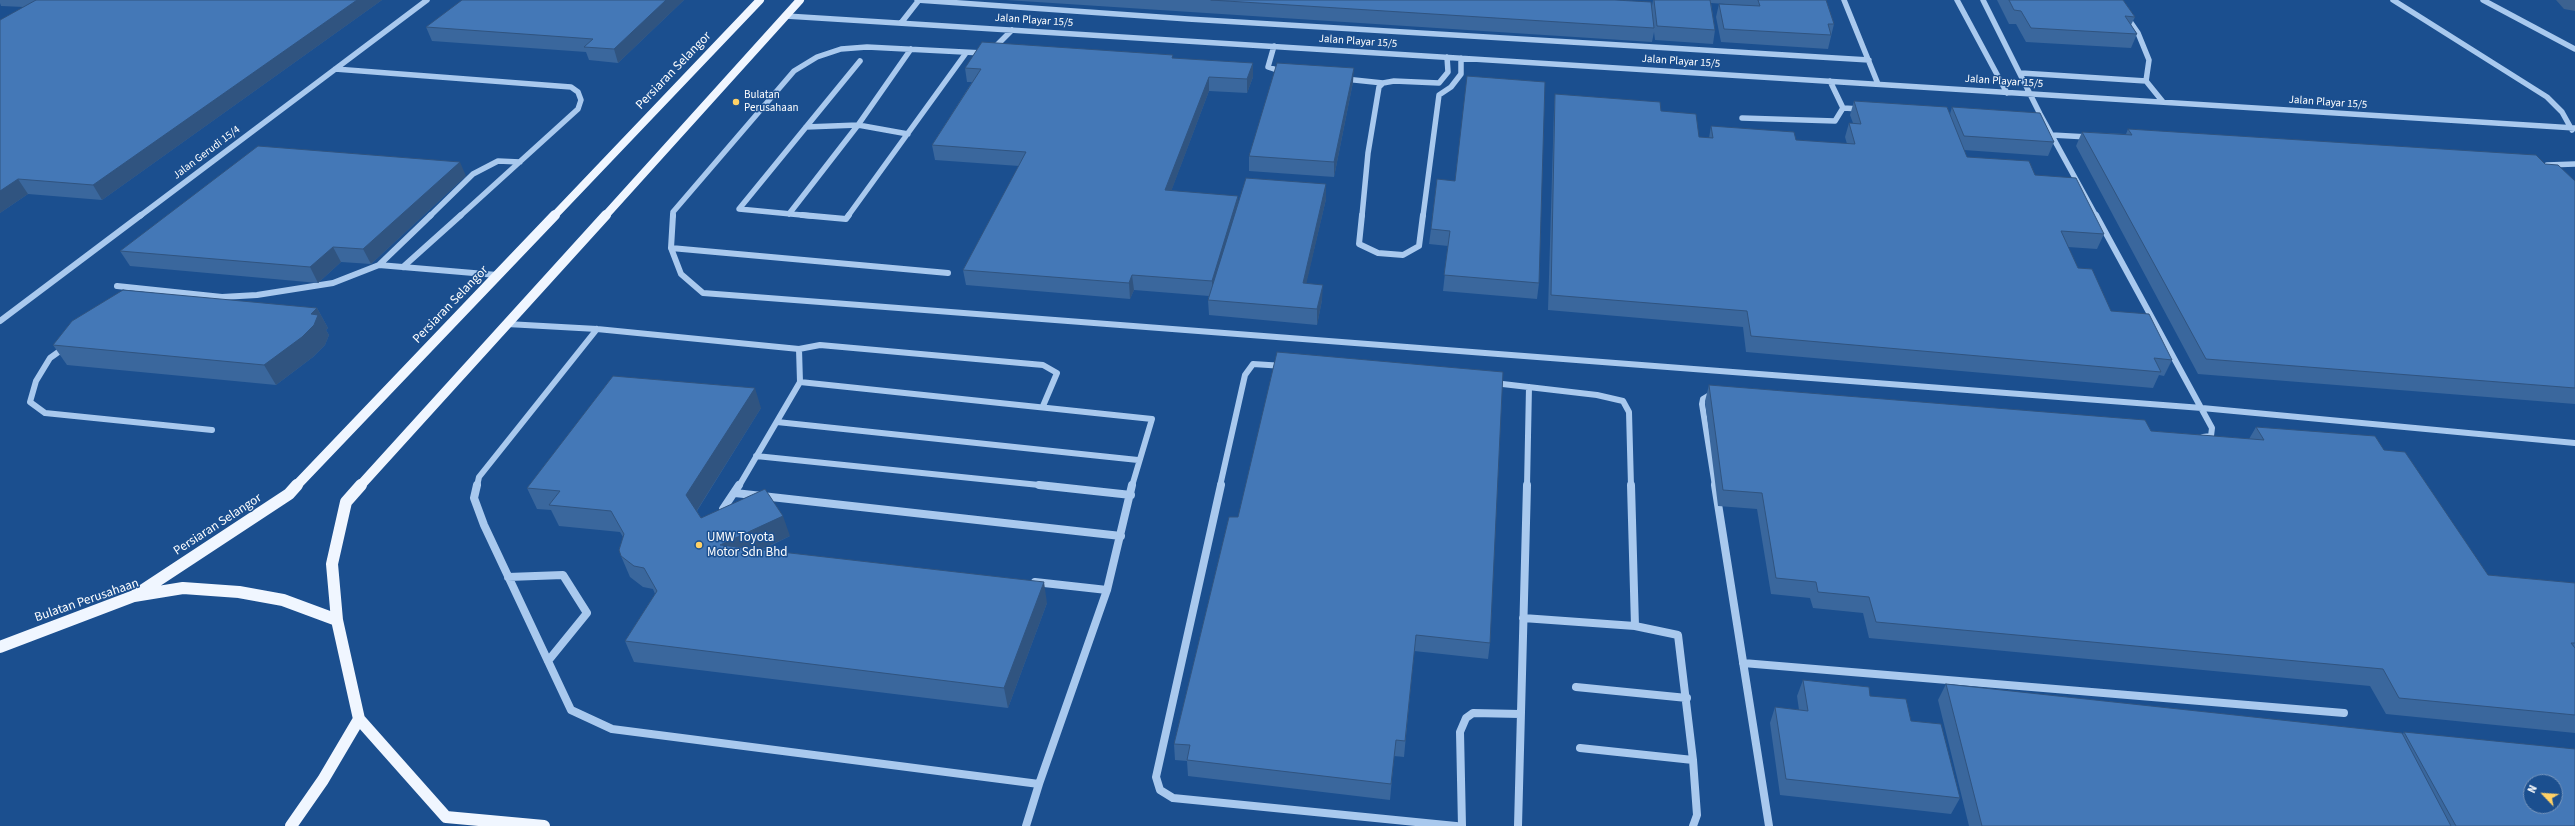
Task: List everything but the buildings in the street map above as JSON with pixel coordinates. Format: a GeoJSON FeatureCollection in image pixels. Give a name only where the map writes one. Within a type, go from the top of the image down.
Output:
{"type":"FeatureCollection","features":[{"type":"Feature","properties":{"kind":"main road","name":"Persiaran Selangor"},"geometry":{"type":"LineString","coordinates":[[134,596],[289,494],[760,0]]}},
{"type":"Feature","properties":{"kind":"main road"},"geometry":{"type":"LineString","coordinates":[[544,826],[446,817],[359,718],[337,620],[332,564],[346,502],[800,0]]}},
{"type":"Feature","properties":{"kind":"main road","name":"Bulatan Perusahaan"},"geometry":{"type":"LineString","coordinates":[[0,647],[134,596],[182,588],[239,592],[283,600],[337,620]]}},
{"type":"Feature","properties":{"kind":"main road"},"geometry":{"type":"LineString","coordinates":[[291,826],[323,780],[359,718]]}},
{"type":"Feature","properties":{"kind":"street","name":"Jalan Gerudi 15/4"},"geometry":{"type":"LineString","coordinates":[[0,321],[427,0]]}},
{"type":"Feature","properties":{"kind":"street"},"geometry":{"type":"LineString","coordinates":[[901,23],[918,0],[1188,19],[1869,60]]}},
{"type":"Feature","properties":{"kind":"street"},"geometry":{"type":"LineString","coordinates":[[1844,0],[1878,84]]}},
{"type":"Feature","properties":{"kind":"street"},"geometry":{"type":"LineString","coordinates":[[1957,0],[2007,93]]}},
{"type":"Feature","properties":{"kind":"street"},"geometry":{"type":"LineString","coordinates":[[1983,0],[2044,121],[2212,428],[2211,436],[2190,436]]}},
{"type":"Feature","properties":{"kind":"street"},"geometry":{"type":"LineString","coordinates":[[2393,0],[2547,97],[2562,112],[2575,133]]}},
{"type":"Feature","properties":{"kind":"street"},"geometry":{"type":"LineString","coordinates":[[2483,0],[2575,49]]}},
{"type":"Feature","properties":{"kind":"street"},"geometry":{"type":"LineString","coordinates":[[2124,13],[2138,32],[2149,60],[2146,81],[2163,102]]}},
{"type":"Feature","properties":{"kind":"street","name":"Jalan Playar 15/5"},"geometry":{"type":"LineString","coordinates":[[786,16],[2572,128]]}},
{"type":"Feature","properties":{"kind":"street"},"geometry":{"type":"LineString","coordinates":[[1012,30],[989,53],[966,53],[867,46],[841,49],[817,58],[794,71],[673,212],[671,248],[681,274],[703,293],[2202,408],[2575,443]]}},
{"type":"Feature","properties":{"kind":"street"},"geometry":{"type":"LineString","coordinates":[[1274,46],[1268,67],[1278,72],[1293,73]]}},
{"type":"Feature","properties":{"kind":"street"},"geometry":{"type":"LineString","coordinates":[[789,214],[858,126],[911,49]]}},
{"type":"Feature","properties":{"kind":"street"},"geometry":{"type":"LineString","coordinates":[[860,61],[739,209],[846,219],[966,53]]}},
{"type":"Feature","properties":{"kind":"street"},"geometry":{"type":"LineString","coordinates":[[1338,78],[1383,83],[1394,80],[1438,83],[1448,72],[1447,57]]}},
{"type":"Feature","properties":{"kind":"street"},"geometry":{"type":"LineString","coordinates":[[1383,83],[1379,88],[1368,153],[1359,244],[1378,253],[1403,255],[1420,246],[1439,95],[1451,88],[1461,74],[1461,58]]}},
{"type":"Feature","properties":{"kind":"street"},"geometry":{"type":"LineString","coordinates":[[335,69],[571,86],[578,92],[582,100],[578,109],[403,267]]}},
{"type":"Feature","properties":{"kind":"street"},"geometry":{"type":"LineString","coordinates":[[2021,73],[2146,81]]}},
{"type":"Feature","properties":{"kind":"street"},"geometry":{"type":"LineString","coordinates":[[1830,82],[1843,108]]}},
{"type":"Feature","properties":{"kind":"street"},"geometry":{"type":"LineString","coordinates":[[1843,108],[1866,109]]}},
{"type":"Feature","properties":{"kind":"street"},"geometry":{"type":"LineString","coordinates":[[1742,118],[1820,122],[1835,121],[1843,108]]}},
{"type":"Feature","properties":{"kind":"street"},"geometry":{"type":"LineString","coordinates":[[2036,120],[2044,121]]}},
{"type":"Feature","properties":{"kind":"street"},"geometry":{"type":"LineString","coordinates":[[806,127],[858,126],[908,134]]}},
{"type":"Feature","properties":{"kind":"street"},"geometry":{"type":"LineString","coordinates":[[2052,135],[2092,137]]}},
{"type":"Feature","properties":{"kind":"street"},"geometry":{"type":"LineString","coordinates":[[117,286],[222,297],[257,295],[332,283],[380,265],[473,174],[498,161],[520,162]]}},
{"type":"Feature","properties":{"kind":"street"},"geometry":{"type":"LineString","coordinates":[[2540,165],[2575,164]]}},
{"type":"Feature","properties":{"kind":"street"},"geometry":{"type":"LineString","coordinates":[[671,248],[948,273]]}},
{"type":"Feature","properties":{"kind":"street"},"geometry":{"type":"LineString","coordinates":[[380,265],[497,275]]}},
{"type":"Feature","properties":{"kind":"street"},"geometry":{"type":"LineString","coordinates":[[136,298],[148,290]]}},
{"type":"Feature","properties":{"kind":"street"},"geometry":{"type":"LineString","coordinates":[[507,324],[597,329],[799,349],[820,345],[1043,365],[1057,373],[1043,406]]}},
{"type":"Feature","properties":{"kind":"street"},"geometry":{"type":"LineString","coordinates":[[597,329],[479,477],[474,498],[484,525],[571,710],[612,729],[1039,784]]}},
{"type":"Feature","properties":{"kind":"street"},"geometry":{"type":"LineString","coordinates":[[68,345],[50,358],[36,381],[30,402],[45,413],[212,430]]}},
{"type":"Feature","properties":{"kind":"street"},"geometry":{"type":"LineString","coordinates":[[729,521],[723,509],[735,494],[800,382],[799,349]]}},
{"type":"Feature","properties":{"kind":"street"},"geometry":{"type":"LineString","coordinates":[[1293,366],[1253,364],[1245,375],[1156,777],[1160,790],[1173,798],[1456,826]]}},
{"type":"Feature","properties":{"kind":"street"},"geometry":{"type":"LineString","coordinates":[[800,382],[1043,406],[1152,419],[1138,460],[1131,496],[1107,590],[1039,784],[1026,826]]}},
{"type":"Feature","properties":{"kind":"street"},"geometry":{"type":"LineString","coordinates":[[1482,382],[1529,386],[1597,395],[1623,401],[1629,412],[1634,626]]}},
{"type":"Feature","properties":{"kind":"street"},"geometry":{"type":"LineString","coordinates":[[1518,826],[1529,386]]}},
{"type":"Feature","properties":{"kind":"street"},"geometry":{"type":"LineString","coordinates":[[1719,394],[1707,395],[1703,398],[1702,404],[1769,826]]}},
{"type":"Feature","properties":{"kind":"street"},"geometry":{"type":"LineString","coordinates":[[776,422],[1138,460]]}},
{"type":"Feature","properties":{"kind":"street"},"geometry":{"type":"LineString","coordinates":[[756,456],[1131,496]]}},
{"type":"Feature","properties":{"kind":"street"},"geometry":{"type":"LineString","coordinates":[[735,494],[1121,536]]}},
{"type":"Feature","properties":{"kind":"street"},"geometry":{"type":"LineString","coordinates":[[508,577],[563,575],[587,613],[548,661]]}},
{"type":"Feature","properties":{"kind":"street"},"geometry":{"type":"LineString","coordinates":[[1028,581],[1107,590]]}},
{"type":"Feature","properties":{"kind":"street"},"geometry":{"type":"LineString","coordinates":[[1523,618],[1634,626],[1678,635],[1687,698],[1693,760],[1697,815],[1693,826]]}},
{"type":"Feature","properties":{"kind":"street"},"geometry":{"type":"LineString","coordinates":[[1743,663],[2344,713]]}},
{"type":"Feature","properties":{"kind":"street"},"geometry":{"type":"LineString","coordinates":[[1576,687],[1687,698]]}},
{"type":"Feature","properties":{"kind":"street"},"geometry":{"type":"LineString","coordinates":[[1462,826],[1460,732],[1466,718],[1473,713],[1520,714]]}},
{"type":"Feature","properties":{"kind":"street"},"geometry":{"type":"LineString","coordinates":[[1580,748],[1693,760]]}},
{"type":"Feature","properties":{"kind":"place","name":"Bulatan Perusahaan"},"geometry":{"type":"Point","coordinates":[736,102]}},
{"type":"Feature","properties":{"kind":"place","name":"UMW Toyota Motor Sdn Bhd"},"geometry":{"type":"Point","coordinates":[699,545]}}]}
